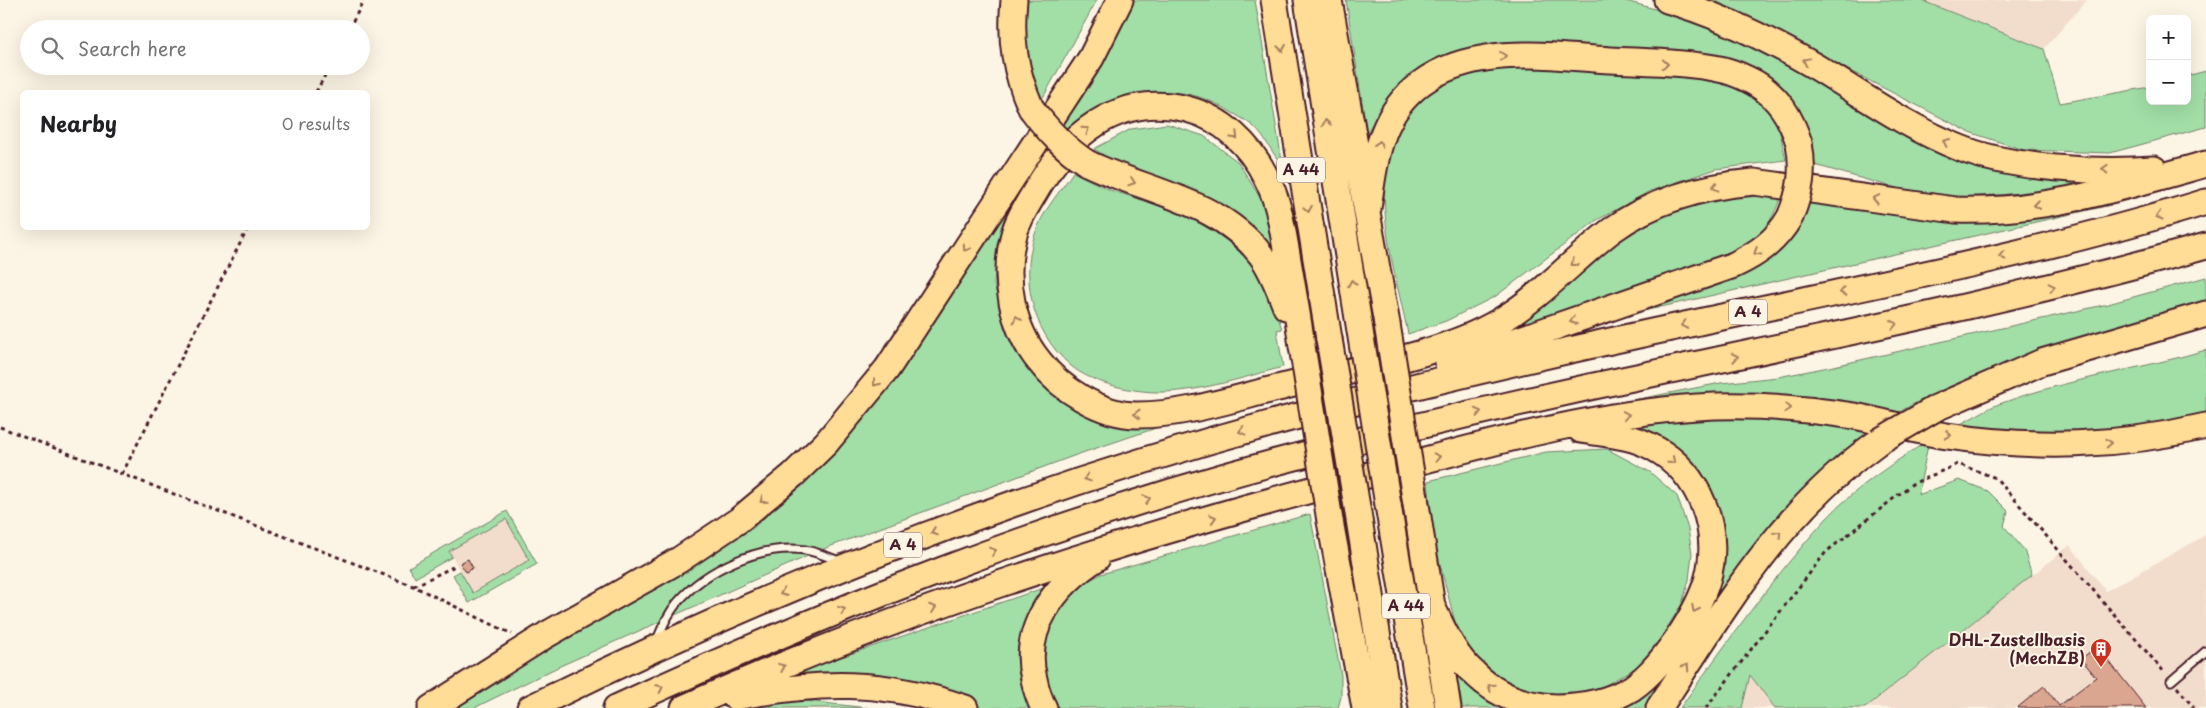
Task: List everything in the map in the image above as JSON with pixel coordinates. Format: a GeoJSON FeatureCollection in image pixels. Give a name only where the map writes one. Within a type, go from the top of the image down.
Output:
{"type":"FeatureCollection","features":[{"type":"Feature","properties":{"kind":"highway"},"geometry":{"type":"LineString","coordinates":[[1014,0],[1011,30],[1020,84],[1031,108],[1048,130],[1066,148],[1087,163],[1113,176],[1183,199],[1209,211],[1246,239],[1269,267],[1302,346]]}},
{"type":"Feature","properties":{"kind":"highway"},"geometry":{"type":"LineString","coordinates":[[431,708],[546,635],[679,560],[724,530],[793,475],[826,443],[887,369],[1091,58],[1120,0]]}},
{"type":"Feature","properties":{"kind":"highway","name":"A 44"},"geometry":{"type":"LineString","coordinates":[[1274,0],[1389,708]]}},
{"type":"Feature","properties":{"kind":"highway","name":"A 44"},"geometry":{"type":"LineString","coordinates":[[1307,0],[1422,708]]}},
{"type":"Feature","properties":{"kind":"highway"},"geometry":{"type":"LineString","coordinates":[[1329,0],[1368,209],[1448,708]]}},
{"type":"Feature","properties":{"kind":"highway"},"geometry":{"type":"LineString","coordinates":[[1667,0],[1708,13],[1765,38],[1923,131],[1962,149],[2006,161],[2034,165],[2113,170],[2152,169],[2206,162]]}},
{"type":"Feature","properties":{"kind":"highway"},"geometry":{"type":"LineString","coordinates":[[1290,419],[1725,268],[1767,246],[1781,231],[1790,217],[1802,182],[1802,158],[1790,118],[1777,101],[1755,83],[1725,70],[1663,63],[1511,55],[1471,60],[1438,72],[1405,97],[1390,119],[1379,142],[1368,209]]}},
{"type":"Feature","properties":{"kind":"highway"},"geometry":{"type":"LineString","coordinates":[[1364,708],[1330,521],[1302,346],[1281,223],[1270,185],[1259,165],[1237,138],[1218,122],[1203,114],[1170,105],[1151,105],[1131,109],[1099,121],[1073,139],[1058,156],[1018,223],[1009,262],[1012,302],[1019,325],[1038,360],[1050,374],[1099,407],[1136,415],[1185,410],[1426,352],[1474,334],[1499,322],[1524,305],[1614,229],[1649,209],[1695,191],[1724,184],[1754,182],[1955,210],[1980,211],[2011,209],[2086,198],[2206,162]]}},
{"type":"Feature","properties":{"kind":"highway","name":"A 4"},"geometry":{"type":"LineString","coordinates":[[530,708],[652,650],[851,565],[970,518],[1187,447],[1290,419],[1577,348],[1996,258],[2105,231],[2206,202]]}},
{"type":"Feature","properties":{"kind":"highway","name":"A 4"},"geometry":{"type":"LineString","coordinates":[[616,708],[694,672],[900,586],[1062,526],[1166,494],[1278,462],[1417,427],[1636,377],[1960,309],[2109,274],[2206,246]]}},
{"type":"Feature","properties":{"kind":"highway"},"geometry":{"type":"LineString","coordinates":[[1659,708],[1772,541],[1810,498],[1878,442],[1936,408],[2042,362],[2206,314]]}},
{"type":"Feature","properties":{"kind":"highway"},"geometry":{"type":"LineString","coordinates":[[686,707],[817,652],[925,611],[1116,546],[1306,490],[1561,428],[1658,410],[1732,405],[1798,408],[1857,417],[1945,435],[2052,446],[2120,442],[2206,426]]}},
{"type":"Feature","properties":{"kind":"highway"},"geometry":{"type":"LineString","coordinates":[[1432,606],[1446,634],[1472,672],[1490,687],[1506,696],[1529,704],[1573,707],[1606,700],[1631,688],[1651,673],[1668,653],[1691,617],[1708,579],[1711,537],[1701,497],[1682,469],[1669,457],[1652,447],[1634,439],[1561,428]]}},
{"type":"Feature","properties":{"kind":"highway"},"geometry":{"type":"LineString","coordinates":[[1044,708],[1037,690],[1031,662],[1034,635],[1043,611],[1054,595],[1070,579],[1116,546]]}},
{"type":"Feature","properties":{"kind":"highway"},"geometry":{"type":"LineString","coordinates":[[1346,708],[1348,618]]}},
{"type":"Feature","properties":{"kind":"highway"},"geometry":{"type":"LineString","coordinates":[[686,707],[790,687],[816,684],[886,688],[928,697],[964,708]]}},
{"type":"Feature","properties":{"kind":"lane"},"geometry":{"type":"LineString","coordinates":[[652,650],[666,618],[678,602],[708,577],[740,560],[767,551],[790,549],[813,551],[851,565]]}},
{"type":"Feature","properties":{"kind":"lane"},"geometry":{"type":"LineString","coordinates":[[2171,681],[2206,651]]}},
{"type":"Feature","properties":{"kind":"path"},"geometry":{"type":"LineString","coordinates":[[354,20],[364,0]]}},
{"type":"Feature","properties":{"kind":"path"},"geometry":{"type":"LineString","coordinates":[[317,90],[325,75]]}},
{"type":"Feature","properties":{"kind":"path"},"geometry":{"type":"LineString","coordinates":[[122,474],[247,230]]}},
{"type":"Feature","properties":{"kind":"path"},"geometry":{"type":"LineString","coordinates":[[0,427],[413,586],[519,637]]}},
{"type":"Feature","properties":{"kind":"path"},"geometry":{"type":"LineString","coordinates":[[1706,708],[1826,552],[1912,484],[1958,464],[1996,478],[2194,708]]}},
{"type":"Feature","properties":{"kind":"path"},"geometry":{"type":"LineString","coordinates":[[413,586],[457,565]]}},
{"type":"Feature","properties":{"kind":"shaded area"},"geometry":{"type":"Polygon","coordinates":[[[1920,0],[2087,0],[2044,49],[1920,0]]]}},
{"type":"Feature","properties":{"kind":"shaded area"},"geometry":{"type":"Polygon","coordinates":[[[506,519],[530,560],[472,593],[449,551],[506,519]]]}},
{"type":"Feature","properties":{"kind":"shaded area"},"geometry":{"type":"Polygon","coordinates":[[[2206,535],[2206,708],[1865,708],[2070,545],[2106,591],[2206,535]]]}},
{"type":"Feature","properties":{"kind":"shaded area"},"geometry":{"type":"Polygon","coordinates":[[[1750,675],[1775,708],[1727,708],[1750,675]]]}},
{"type":"Feature","properties":{"kind":"green space"},"geometry":{"type":"Polygon","coordinates":[[[1022,0],[1097,0],[1040,103],[1018,19],[1022,0]]]}},
{"type":"Feature","properties":{"kind":"green space"},"geometry":{"type":"Polygon","coordinates":[[[1129,0],[1255,0],[1283,167],[1251,124],[1209,101],[1187,94],[1166,92],[1144,93],[1103,107],[1064,131],[1056,123],[1129,0]]]}},
{"type":"Feature","properties":{"kind":"green space"},"geometry":{"type":"Polygon","coordinates":[[[1346,0],[1622,0],[1692,19],[1796,65],[1884,121],[2106,179],[2057,195],[2010,201],[1982,202],[1926,195],[1815,165],[1813,145],[1797,109],[1775,86],[1592,51],[1410,79],[1380,110],[1367,133],[1346,0]]]}},
{"type":"Feature","properties":{"kind":"green space"},"geometry":{"type":"Polygon","coordinates":[[[1700,0],[1920,0],[2044,49],[2060,103],[2146,88],[2146,105],[2191,105],[2191,75],[2206,71],[2206,127],[2110,153],[2024,150],[1969,132],[1788,39],[1700,0]]]}},
{"type":"Feature","properties":{"kind":"green space"},"geometry":{"type":"Polygon","coordinates":[[[1503,66],[1680,75],[1733,84],[1763,105],[1778,123],[1786,160],[1716,169],[1650,191],[1597,220],[1496,296],[1446,321],[1408,334],[1388,241],[1385,177],[1390,147],[1403,120],[1423,96],[1439,83],[1463,71],[1503,66]]]}},
{"type":"Feature","properties":{"kind":"green space"},"geometry":{"type":"Polygon","coordinates":[[[1167,124],[1204,136],[1238,162],[1264,204],[1279,267],[1094,149],[1131,129],[1167,124]]]}},
{"type":"Feature","properties":{"kind":"green space"},"geometry":{"type":"Polygon","coordinates":[[[1073,172],[1110,190],[1168,208],[1211,227],[1245,256],[1270,293],[1282,329],[1277,330],[1283,367],[1194,389],[1153,392],[1128,389],[1102,382],[1079,372],[1070,365],[1046,336],[1037,319],[1029,282],[1029,263],[1032,244],[1041,219],[1073,172]]]}},
{"type":"Feature","properties":{"kind":"green space"},"geometry":{"type":"Polygon","coordinates":[[[1782,195],[1773,216],[1758,237],[1731,254],[1560,315],[1479,340],[1620,238],[1669,212],[1728,198],[1782,195]]]}},
{"type":"Feature","properties":{"kind":"green space"},"geometry":{"type":"Polygon","coordinates":[[[1810,198],[2011,219],[2111,205],[1595,322],[1743,270],[1810,198]]]}},
{"type":"Feature","properties":{"kind":"green space"},"geometry":{"type":"Polygon","coordinates":[[[1007,208],[997,244],[994,284],[1007,333],[1032,369],[1174,422],[1076,455],[826,548],[560,666],[474,708],[455,708],[535,656],[643,596],[753,528],[829,459],[895,380],[1007,208]]]}},
{"type":"Feature","properties":{"kind":"green space"},"geometry":{"type":"Polygon","coordinates":[[[2206,277],[2206,304],[2007,363],[1931,395],[1896,414],[1587,409],[1721,383],[1778,377],[1834,366],[2108,304],[2206,277]]]}},
{"type":"Feature","properties":{"kind":"green space"},"geometry":{"type":"Polygon","coordinates":[[[2206,350],[2206,417],[2088,435],[1990,432],[1958,425],[1994,406],[2024,395],[2206,350]]]}},
{"type":"Feature","properties":{"kind":"green space"},"geometry":{"type":"Polygon","coordinates":[[[1764,415],[1873,429],[1838,455],[1801,492],[1754,549],[1643,708],[1615,708],[1621,706],[1722,545],[1635,427],[1638,423],[1764,415]]]}},
{"type":"Feature","properties":{"kind":"green space"},"geometry":{"type":"Polygon","coordinates":[[[1929,440],[1918,495],[1959,480],[1988,491],[2008,511],[2004,526],[2024,550],[2032,575],[1865,708],[1775,708],[1750,675],[1742,708],[1680,708],[1769,587],[1826,519],[1862,486],[1929,440]]]}},
{"type":"Feature","properties":{"kind":"green space"},"geometry":{"type":"Polygon","coordinates":[[[1607,449],[1650,472],[1677,496],[1688,529],[1692,553],[1689,580],[1682,604],[1660,639],[1637,667],[1604,686],[1566,697],[1517,688],[1481,663],[1457,630],[1434,541],[1428,481],[1546,452],[1607,449]]]}},
{"type":"Feature","properties":{"kind":"green space"},"geometry":{"type":"Polygon","coordinates":[[[507,511],[537,564],[469,603],[453,575],[460,571],[473,593],[529,560],[506,519],[449,551],[452,557],[415,578],[409,567],[507,511]]]}},
{"type":"Feature","properties":{"kind":"green space"},"geometry":{"type":"Polygon","coordinates":[[[1310,514],[1341,675],[1341,697],[1338,708],[1057,708],[1044,677],[1042,650],[1049,622],[1073,589],[1101,574],[1310,514]]]}},
{"type":"Feature","properties":{"kind":"green space"},"geometry":{"type":"Polygon","coordinates":[[[1055,584],[1040,606],[1038,708],[982,708],[968,702],[792,682],[789,675],[1055,584]]]}},
{"type":"Feature","properties":{"kind":"green space"},"geometry":{"type":"Polygon","coordinates":[[[1453,668],[1492,703],[1507,708],[1460,708],[1453,668]]]}},
{"type":"Feature","properties":{"kind":"green space"},"geometry":{"type":"Polygon","coordinates":[[[788,699],[868,708],[735,708],[788,699]]]}},
{"type":"Feature","properties":{"kind":"building"},"geometry":{"type":"Polygon","coordinates":[[[468,559],[473,568],[466,572],[460,563],[468,559]]]}},
{"type":"Feature","properties":{"kind":"building","name":"DHL-Zustellbasis (MechZB)"},"geometry":{"type":"Polygon","coordinates":[[[2097,646],[2146,708],[2017,708],[2044,686],[2059,706],[2096,677],[2081,659],[2097,646]]]}},
{"type":"Feature","properties":{"kind":"place","name":"DHL-Zustellbasis (MechZB)"},"geometry":{"type":"Point","coordinates":[2101,668]}}]}
